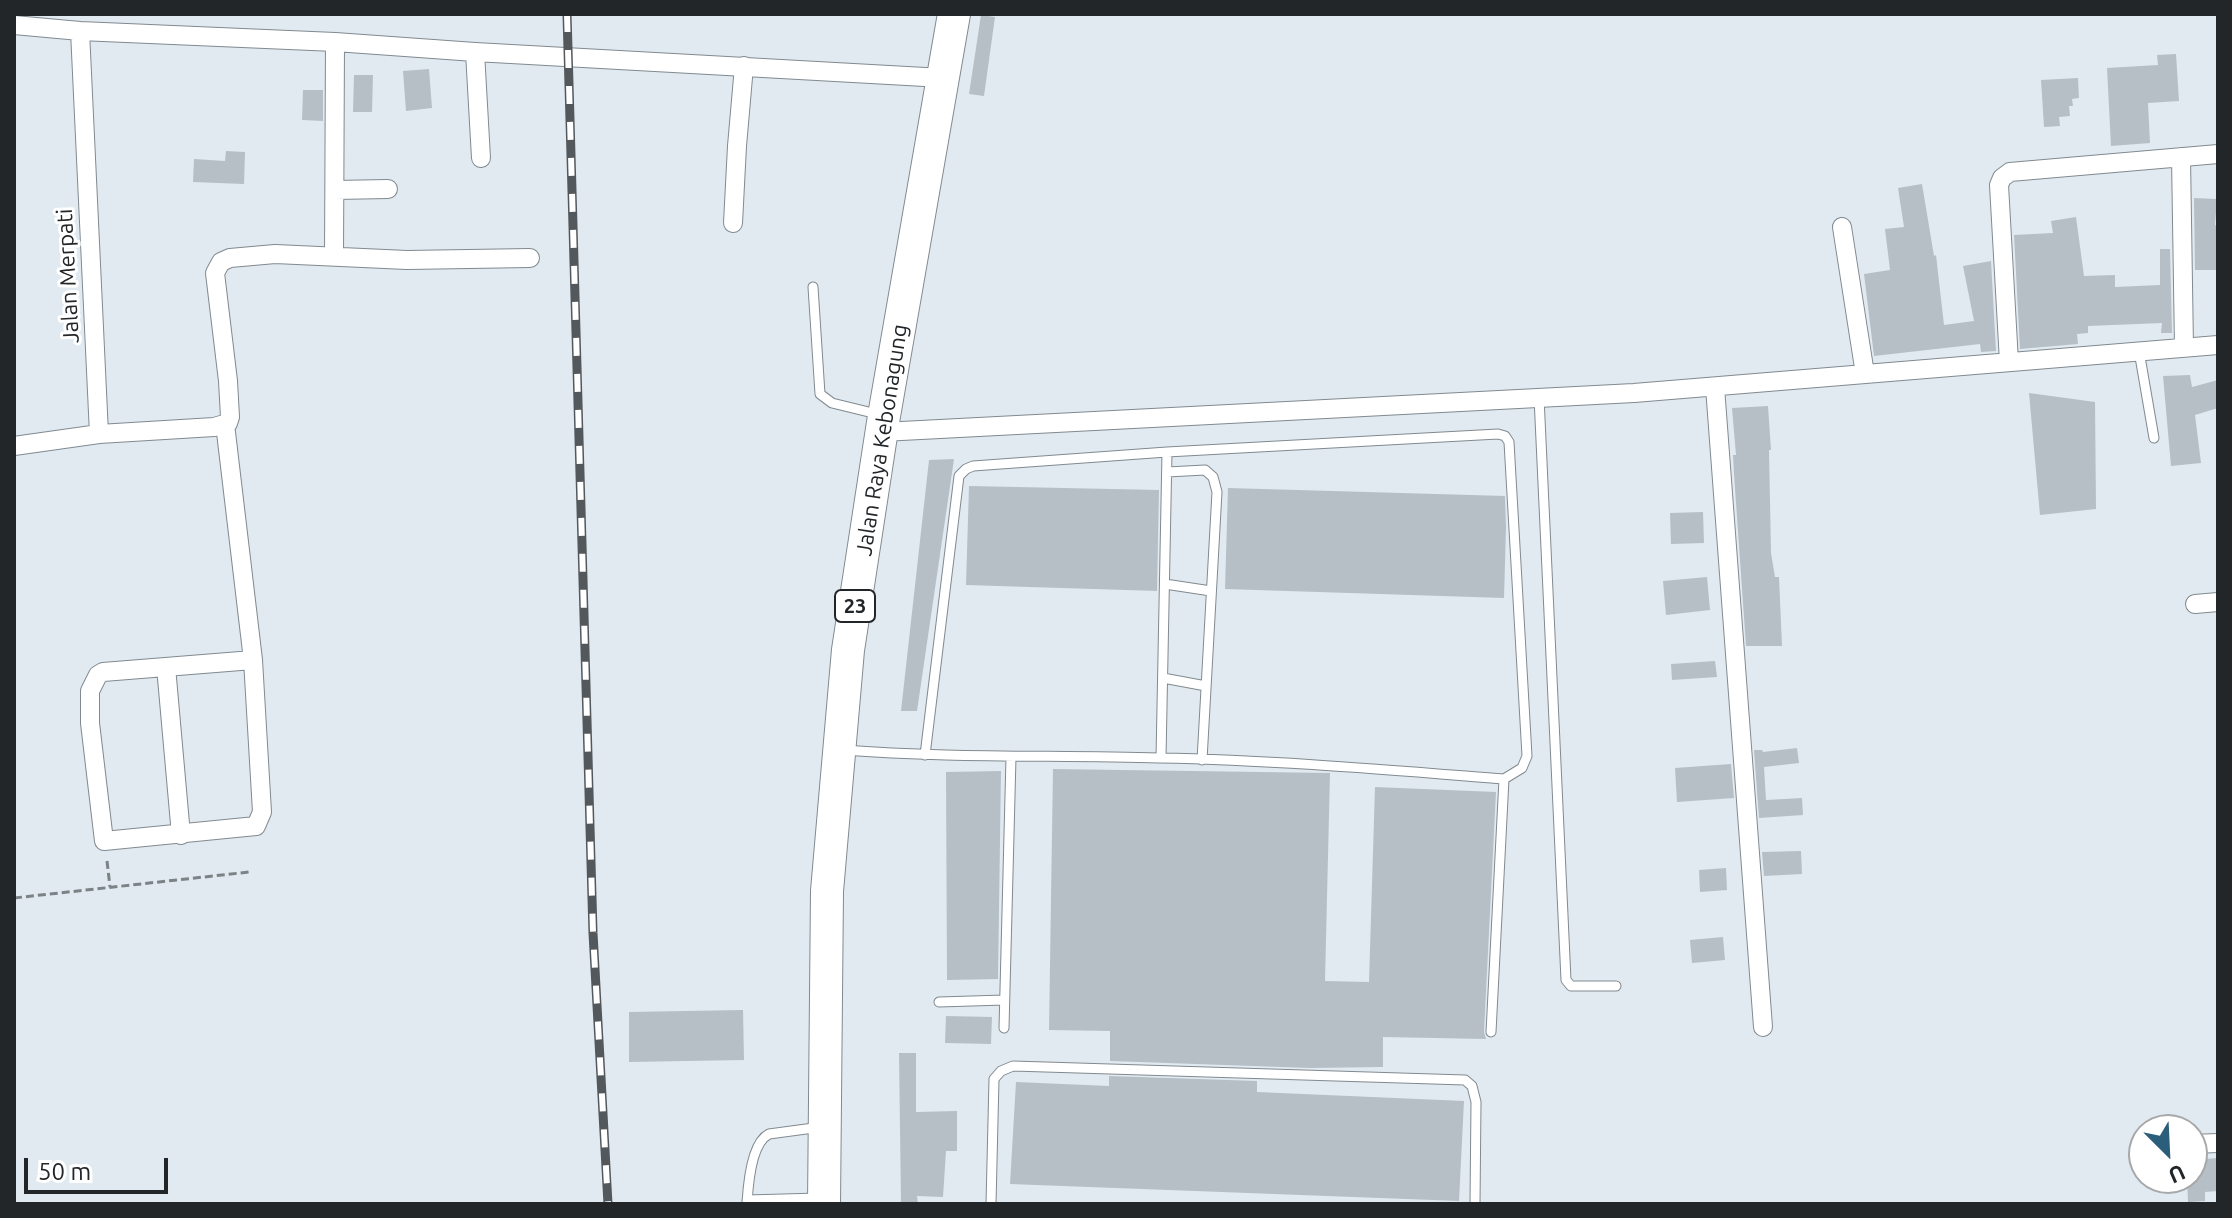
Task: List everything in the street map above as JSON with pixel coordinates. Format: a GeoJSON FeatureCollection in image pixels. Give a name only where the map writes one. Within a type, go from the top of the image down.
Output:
{"type":"FeatureCollection","features":[{"type":"Feature","properties":{"kind":"highway","name":"Jalan Raya Kebonagung"},"geometry":{"type":"LineString","coordinates":[[824,1201],[827,891],[848,650],[883,424],[954,14]]}},
{"type":"Feature","properties":{"kind":"street"},"geometry":{"type":"LineString","coordinates":[[14,25],[943,78]]}},
{"type":"Feature","properties":{"kind":"street","name":"Jalan Merpati"},"geometry":{"type":"LineString","coordinates":[[80,31],[99,434]]}},
{"type":"Feature","properties":{"kind":"street"},"geometry":{"type":"LineString","coordinates":[[334,255],[335,42]]}},
{"type":"Feature","properties":{"kind":"street"},"geometry":{"type":"LineString","coordinates":[[475,52],[481,158]]}},
{"type":"Feature","properties":{"kind":"street"},"geometry":{"type":"LineString","coordinates":[[733,223],[744,66]]}},
{"type":"Feature","properties":{"kind":"street"},"geometry":{"type":"LineString","coordinates":[[2009,362],[1999,185],[2002,178],[2010,172],[2218,154]]}},
{"type":"Feature","properties":{"kind":"street"},"geometry":{"type":"LineString","coordinates":[[2181,157],[2184,348]]}},
{"type":"Feature","properties":{"kind":"street"},"geometry":{"type":"LineString","coordinates":[[335,190],[388,189]]}},
{"type":"Feature","properties":{"kind":"street"},"geometry":{"type":"LineString","coordinates":[[1842,227],[1865,374]]}},
{"type":"Feature","properties":{"kind":"street"},"geometry":{"type":"LineString","coordinates":[[14,446],[99,434],[214,427],[228,423],[229,389],[215,273],[221,262],[230,258],[275,254],[407,260],[530,258]]}},
{"type":"Feature","properties":{"kind":"street"},"geometry":{"type":"LineString","coordinates":[[883,424],[1715,387],[2218,345]]}},
{"type":"Feature","properties":{"kind":"street"},"geometry":{"type":"LineString","coordinates":[[1715,387],[1763,1027]]}},
{"type":"Feature","properties":{"kind":"street"},"geometry":{"type":"LineString","coordinates":[[225,424],[253,660],[262,812],[256,826],[104,841],[90,723],[90,691],[98,675],[103,672],[253,660]]}},
{"type":"Feature","properties":{"kind":"street"},"geometry":{"type":"LineString","coordinates":[[2195,604],[2218,602]]}},
{"type":"Feature","properties":{"kind":"street"},"geometry":{"type":"LineString","coordinates":[[166,667],[181,835]]}},
{"type":"Feature","properties":{"kind":"lane"},"geometry":{"type":"LineString","coordinates":[[813,287],[820,394],[832,403],[883,424]]}},
{"type":"Feature","properties":{"kind":"lane"},"geometry":{"type":"LineString","coordinates":[[2139,351],[2154,438]]}},
{"type":"Feature","properties":{"kind":"lane"},"geometry":{"type":"LineString","coordinates":[[1539,397],[1566,980],[1571,986],[1616,986]]}},
{"type":"Feature","properties":{"kind":"lane"},"geometry":{"type":"LineString","coordinates":[[838,750],[925,755],[1161,758],[1315,764],[1504,779],[1522,768],[1527,756],[1509,442],[1505,436],[1498,434],[1167,452],[966,469],[959,476],[925,755]]}},
{"type":"Feature","properties":{"kind":"lane"},"geometry":{"type":"LineString","coordinates":[[1161,758],[1167,452]]}},
{"type":"Feature","properties":{"kind":"lane"},"geometry":{"type":"LineString","coordinates":[[1167,472],[1205,470],[1213,477],[1217,492],[1202,760]]}},
{"type":"Feature","properties":{"kind":"lane"},"geometry":{"type":"LineString","coordinates":[[1165,584],[1211,591]]}},
{"type":"Feature","properties":{"kind":"lane"},"geometry":{"type":"LineString","coordinates":[[1163,678],[1206,686]]}},
{"type":"Feature","properties":{"kind":"lane"},"geometry":{"type":"LineString","coordinates":[[1004,1028],[1011,757]]}},
{"type":"Feature","properties":{"kind":"lane"},"geometry":{"type":"LineString","coordinates":[[1491,1032],[1504,779]]}},
{"type":"Feature","properties":{"kind":"lane"},"geometry":{"type":"LineString","coordinates":[[939,1002],[1004,1000]]}},
{"type":"Feature","properties":{"kind":"lane"},"geometry":{"type":"LineString","coordinates":[[991,1204],[994,1079],[1001,1071],[1013,1066],[1465,1080],[1472,1086],[1476,1102],[1475,1204]]}},
{"type":"Feature","properties":{"kind":"lane"},"geometry":{"type":"LineString","coordinates":[[824,1127],[763,1137],[758,1145],[747,1202],[824,1201]]}},
{"type":"Feature","properties":{"kind":"path"},"geometry":{"type":"LineString","coordinates":[[104,841],[110,887]]}},
{"type":"Feature","properties":{"kind":"path"},"geometry":{"type":"LineString","coordinates":[[14,898],[249,872]]}},
{"type":"Feature","properties":{"kind":"building"},"geometry":{"type":"Polygon","coordinates":[[[981,15],[995,17],[984,96],[969,94],[981,15]]]}},
{"type":"Feature","properties":{"kind":"building"},"geometry":{"type":"Polygon","coordinates":[[[2176,54],[2179,101],[2148,103],[2150,143],[2111,146],[2107,68],[2158,65],[2157,55],[2176,54]]]}},
{"type":"Feature","properties":{"kind":"building"},"geometry":{"type":"Polygon","coordinates":[[[429,69],[432,108],[406,111],[403,71],[429,69]]]}},
{"type":"Feature","properties":{"kind":"building"},"geometry":{"type":"Polygon","coordinates":[[[354,75],[373,75],[372,112],[353,112],[354,75]]]}},
{"type":"Feature","properties":{"kind":"building"},"geometry":{"type":"Polygon","coordinates":[[[2078,78],[2079,98],[2072,99],[2070,116],[2059,117],[2060,126],[2044,127],[2041,80],[2078,78]]]}},
{"type":"Feature","properties":{"kind":"building"},"geometry":{"type":"Polygon","coordinates":[[[303,90],[323,90],[323,121],[302,120],[303,90]]]}},
{"type":"Feature","properties":{"kind":"building"},"geometry":{"type":"Polygon","coordinates":[[[226,151],[245,152],[244,184],[193,182],[194,159],[225,161],[226,151]]]}},
{"type":"Feature","properties":{"kind":"building"},"geometry":{"type":"Polygon","coordinates":[[[1922,184],[1936,255],[1944,325],[1974,321],[1963,266],[1991,261],[1996,351],[1981,352],[1980,344],[1874,356],[1864,274],[1890,270],[1885,229],[1904,227],[1898,188],[1922,184]]]}},
{"type":"Feature","properties":{"kind":"building"},"geometry":{"type":"Polygon","coordinates":[[[2194,198],[2217,199],[2216,270],[2195,270],[2194,198]]]}},
{"type":"Feature","properties":{"kind":"building"},"geometry":{"type":"Polygon","coordinates":[[[2076,217],[2084,276],[2115,275],[2115,287],[2160,285],[2160,249],[2170,249],[2172,333],[2161,333],[2162,323],[2088,326],[2088,333],[2077,334],[2078,344],[2020,349],[2014,235],[2053,233],[2051,221],[2076,217]]]}},
{"type":"Feature","properties":{"kind":"building"},"geometry":{"type":"Polygon","coordinates":[[[2190,375],[2192,387],[2218,380],[2218,408],[2195,415],[2201,463],[2171,466],[2163,376],[2190,375]]]}},
{"type":"Feature","properties":{"kind":"building"},"geometry":{"type":"Polygon","coordinates":[[[2029,393],[2095,402],[2096,509],[2040,515],[2029,393]]]}},
{"type":"Feature","properties":{"kind":"building"},"geometry":{"type":"Polygon","coordinates":[[[1768,406],[1771,553],[1775,577],[1779,577],[1782,646],[1746,646],[1732,408],[1768,406]]]}},
{"type":"Feature","properties":{"kind":"building"},"geometry":{"type":"Polygon","coordinates":[[[954,459],[917,711],[901,711],[929,460],[954,459]]]}},
{"type":"Feature","properties":{"kind":"building"},"geometry":{"type":"Polygon","coordinates":[[[969,486],[1159,490],[1157,591],[966,585],[969,486]]]}},
{"type":"Feature","properties":{"kind":"building"},"geometry":{"type":"Polygon","coordinates":[[[1228,488],[1505,496],[1504,598],[1225,589],[1228,488]]]}},
{"type":"Feature","properties":{"kind":"building"},"geometry":{"type":"Polygon","coordinates":[[[1703,512],[1704,543],[1671,544],[1670,513],[1703,512]]]}},
{"type":"Feature","properties":{"kind":"building"},"geometry":{"type":"Polygon","coordinates":[[[1707,577],[1710,610],[1666,615],[1663,581],[1707,577]]]}},
{"type":"Feature","properties":{"kind":"building"},"geometry":{"type":"Polygon","coordinates":[[[1715,661],[1717,677],[1672,680],[1671,664],[1715,661]]]}},
{"type":"Feature","properties":{"kind":"building"},"geometry":{"type":"Polygon","coordinates":[[[1797,748],[1799,763],[1764,767],[1766,800],[1802,798],[1803,815],[1759,818],[1754,750],[1763,752],[1797,748]]]}},
{"type":"Feature","properties":{"kind":"building"},"geometry":{"type":"Polygon","coordinates":[[[1731,764],[1734,798],[1677,802],[1675,768],[1731,764]]]}},
{"type":"Feature","properties":{"kind":"building"},"geometry":{"type":"Polygon","coordinates":[[[1053,769],[1330,773],[1325,981],[1369,982],[1375,787],[1496,792],[1486,1039],[1383,1037],[1383,1067],[1310,1068],[1110,1061],[1110,1031],[1049,1030],[1053,769]]]}},
{"type":"Feature","properties":{"kind":"building"},"geometry":{"type":"Polygon","coordinates":[[[1001,771],[998,979],[947,980],[946,772],[1001,771]]]}},
{"type":"Feature","properties":{"kind":"building"},"geometry":{"type":"Polygon","coordinates":[[[1801,851],[1802,874],[1764,876],[1762,852],[1801,851]]]}},
{"type":"Feature","properties":{"kind":"building"},"geometry":{"type":"Polygon","coordinates":[[[1726,868],[1727,890],[1700,892],[1699,870],[1726,868]]]}},
{"type":"Feature","properties":{"kind":"building"},"geometry":{"type":"Polygon","coordinates":[[[1723,937],[1725,960],[1692,963],[1690,940],[1723,937]]]}},
{"type":"Feature","properties":{"kind":"building"},"geometry":{"type":"Polygon","coordinates":[[[743,1010],[744,1060],[629,1062],[629,1012],[743,1010]]]}},
{"type":"Feature","properties":{"kind":"building"},"geometry":{"type":"Polygon","coordinates":[[[946,1016],[992,1017],[991,1044],[945,1043],[946,1016]]]}},
{"type":"Feature","properties":{"kind":"building"},"geometry":{"type":"Polygon","coordinates":[[[899,1053],[916,1053],[916,1112],[957,1111],[957,1151],[946,1151],[943,1197],[917,1196],[918,1204],[901,1204],[899,1053]]]}},
{"type":"Feature","properties":{"kind":"building"},"geometry":{"type":"Polygon","coordinates":[[[1109,1076],[1257,1081],[1257,1092],[1464,1101],[1459,1201],[1010,1184],[1016,1082],[1109,1086],[1109,1076]]]}},
{"type":"Feature","properties":{"kind":"building"},"geometry":{"type":"Polygon","coordinates":[[[2218,1158],[2218,1191],[2208,1192],[2208,1159],[2218,1158]]]}},
{"type":"Feature","properties":{"kind":"building"},"geometry":{"type":"Polygon","coordinates":[[[2188,1194],[2205,1194],[2205,1201],[2188,1202],[2188,1194]]]}},
{"type":"Feature","properties":{"kind":"railway"},"geometry":{"type":"LineString","coordinates":[[567,14],[593,933],[608,1204]]}}]}
